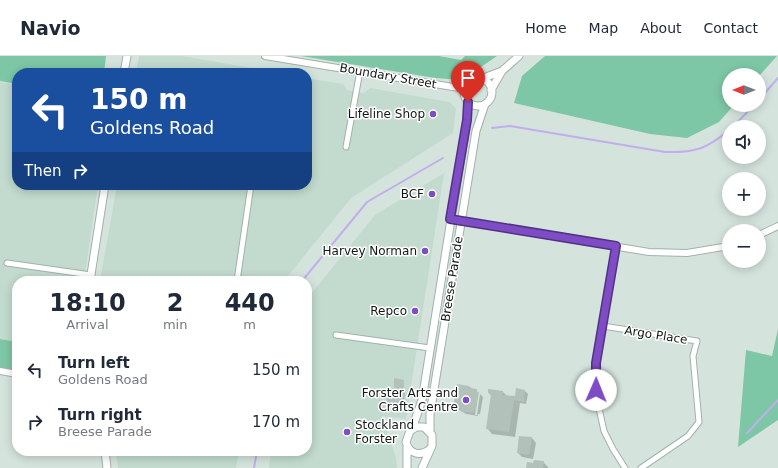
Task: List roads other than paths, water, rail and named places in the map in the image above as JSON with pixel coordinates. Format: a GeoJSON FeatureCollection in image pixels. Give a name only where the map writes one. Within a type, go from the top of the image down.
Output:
{"type":"FeatureCollection","features":[{"type":"Feature","properties":{"kind":"main road"},"geometry":{"type":"LineString","coordinates":[[125,68],[127,56]]}},
{"type":"Feature","properties":{"kind":"main road"},"geometry":{"type":"LineString","coordinates":[[502,71],[469,82],[464,89],[468,102],[476,106],[485,104],[489,100],[491,90],[502,71],[519,56]]}},
{"type":"Feature","properties":{"kind":"main road"},"geometry":{"type":"LineString","coordinates":[[481,79],[488,83],[491,90]]}},
{"type":"Feature","properties":{"kind":"main road","name":"Breese Parade"},"geometry":{"type":"LineString","coordinates":[[412,429],[422,400],[467,120],[468,102]]}},
{"type":"Feature","properties":{"kind":"main road","name":"Breese Parade"},"geometry":{"type":"LineString","coordinates":[[430,432],[429,424],[431,407],[476,131],[485,104]]}},
{"type":"Feature","properties":{"kind":"main road"},"geometry":{"type":"LineString","coordinates":[[91,276],[104,190]]}},
{"type":"Feature","properties":{"kind":"main road"},"geometry":{"type":"LineString","coordinates":[[407,468],[406,438],[412,429],[420,427],[430,432],[433,441],[422,468]]}},
{"type":"Feature","properties":{"kind":"main road"},"geometry":{"type":"LineString","coordinates":[[407,446],[413,453],[417,454],[422,454],[430,449]]}},
{"type":"Feature","properties":{"kind":"main road"},"geometry":{"type":"LineString","coordinates":[[106,456],[107,468]]}},
{"type":"Feature","properties":{"kind":"street","name":"Boundary Street"},"geometry":{"type":"LineString","coordinates":[[265,56],[464,89]]}},
{"type":"Feature","properties":{"kind":"street"},"geometry":{"type":"LineString","coordinates":[[346,147],[360,71]]}},
{"type":"Feature","properties":{"kind":"street"},"geometry":{"type":"LineString","coordinates":[[237,276],[250,190]]}},
{"type":"Feature","properties":{"kind":"street"},"geometry":{"type":"LineString","coordinates":[[450,219],[668,253],[711,250],[722,248]]}},
{"type":"Feature","properties":{"kind":"street"},"geometry":{"type":"LineString","coordinates":[[766,232],[778,226]]}},
{"type":"Feature","properties":{"kind":"street"},"geometry":{"type":"LineString","coordinates":[[616,246],[595,375],[598,407],[606,436],[625,468]]}},
{"type":"Feature","properties":{"kind":"street"},"geometry":{"type":"LineString","coordinates":[[7,263],[80,276]]}},
{"type":"Feature","properties":{"kind":"street","name":"Argo Place"},"geometry":{"type":"LineString","coordinates":[[602,326],[697,341],[693,356],[699,422],[688,436],[641,468]]}},
{"type":"Feature","properties":{"kind":"street"},"geometry":{"type":"LineString","coordinates":[[336,335],[430,348]]}},
{"type":"Feature","properties":{"kind":"street"},"geometry":{"type":"LineString","coordinates":[[0,371],[12,373]]}},
{"type":"Feature","properties":{"kind":"waterway"},"geometry":{"type":"LineString","coordinates":[[766,92],[778,78]]}},
{"type":"Feature","properties":{"kind":"waterway"},"geometry":{"type":"LineString","coordinates":[[740,120],[747,112]]}},
{"type":"Feature","properties":{"kind":"waterway"},"geometry":{"type":"LineString","coordinates":[[492,128],[510,126],[665,152],[684,152],[707,146],[722,135]]}},
{"type":"Feature","properties":{"kind":"waterway"},"geometry":{"type":"LineString","coordinates":[[306,276],[367,202],[443,158]]}},
{"type":"Feature","properties":{"kind":"waterway"},"geometry":{"type":"LineString","coordinates":[[747,433],[778,400]]}},
{"type":"Feature","properties":{"kind":"waterway"},"geometry":{"type":"LineString","coordinates":[[254,468],[256,456]]}},
{"type":"Feature","properties":{"kind":"place","name":"Lifeline Shop"},"geometry":{"type":"Point","coordinates":[433,114]}},
{"type":"Feature","properties":{"kind":"place","name":"BCF"},"geometry":{"type":"Point","coordinates":[432,194]}},
{"type":"Feature","properties":{"kind":"place","name":"Harvey Norman"},"geometry":{"type":"Point","coordinates":[425,251]}},
{"type":"Feature","properties":{"kind":"place","name":"Repco"},"geometry":{"type":"Point","coordinates":[415,311]}},
{"type":"Feature","properties":{"kind":"place","name":"Forster Arts and Crafts Centre"},"geometry":{"type":"Point","coordinates":[466,400]}},
{"type":"Feature","properties":{"kind":"place","name":"Stockland Forster"},"geometry":{"type":"Point","coordinates":[347,432]}}]}
